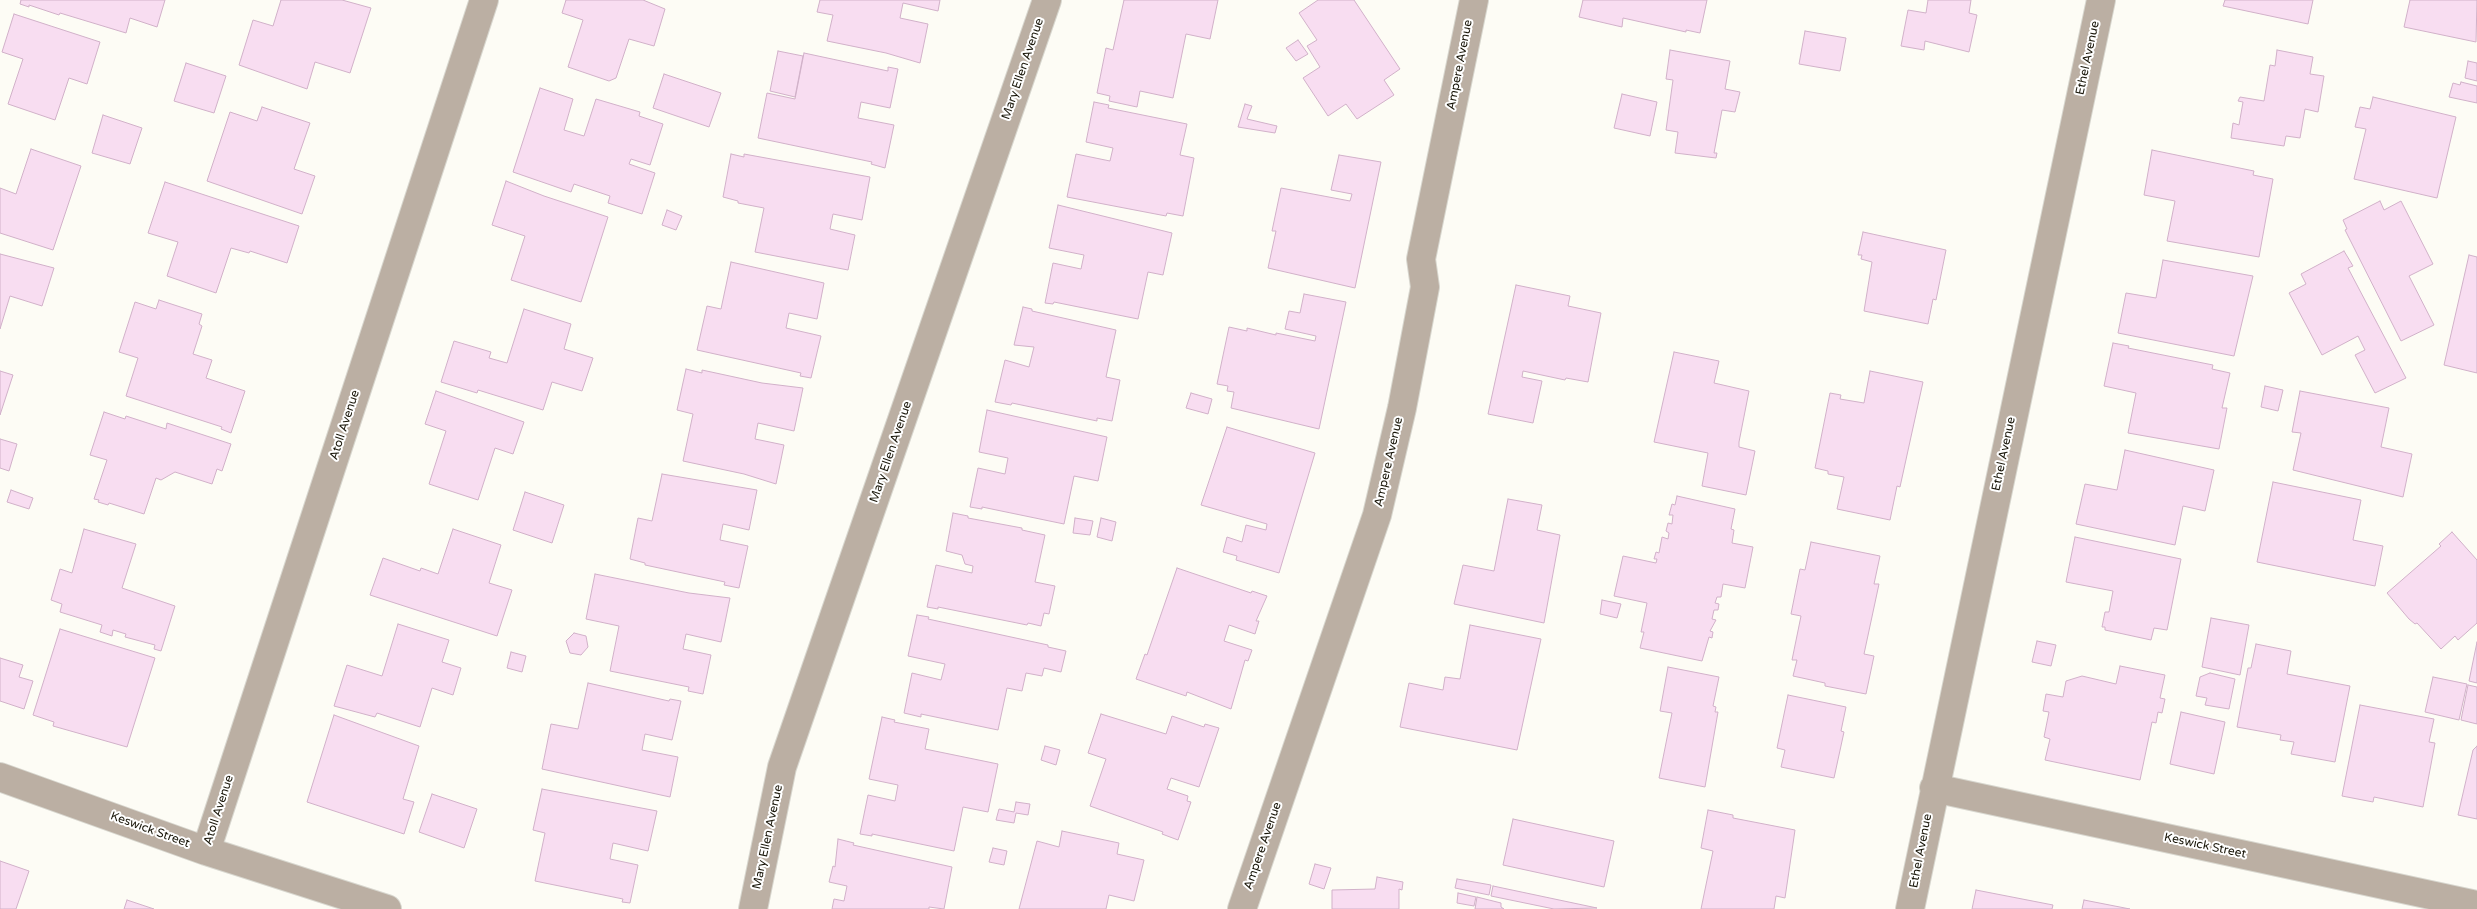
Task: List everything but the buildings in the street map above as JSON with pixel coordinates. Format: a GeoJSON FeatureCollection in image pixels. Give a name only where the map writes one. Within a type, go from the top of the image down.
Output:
{"type":"FeatureCollection","features":[{"type":"Feature","properties":{"kind":"street","name":"Atoll Avenue"},"geometry":{"type":"LineString","coordinates":[[206,850],[484,0]]}},
{"type":"Feature","properties":{"kind":"street","name":"Mary Ellen Avenue"},"geometry":{"type":"LineString","coordinates":[[753,909],[782,767],[1047,0]]}},
{"type":"Feature","properties":{"kind":"street","name":"Ampere Avenue"},"geometry":{"type":"LineString","coordinates":[[1242,909],[1377,515],[1402,408],[1425,287],[1421,259],[1474,0]]}},
{"type":"Feature","properties":{"kind":"street","name":"Ethel Avenue"},"geometry":{"type":"LineString","coordinates":[[1910,909],[2101,0]]}},
{"type":"Feature","properties":{"kind":"street","name":"Keswick Street"},"geometry":{"type":"LineString","coordinates":[[0,777],[206,850],[387,909]]}},
{"type":"Feature","properties":{"kind":"street","name":"Keswick Street"},"geometry":{"type":"LineString","coordinates":[[1934,788],[2477,905]]}}]}
